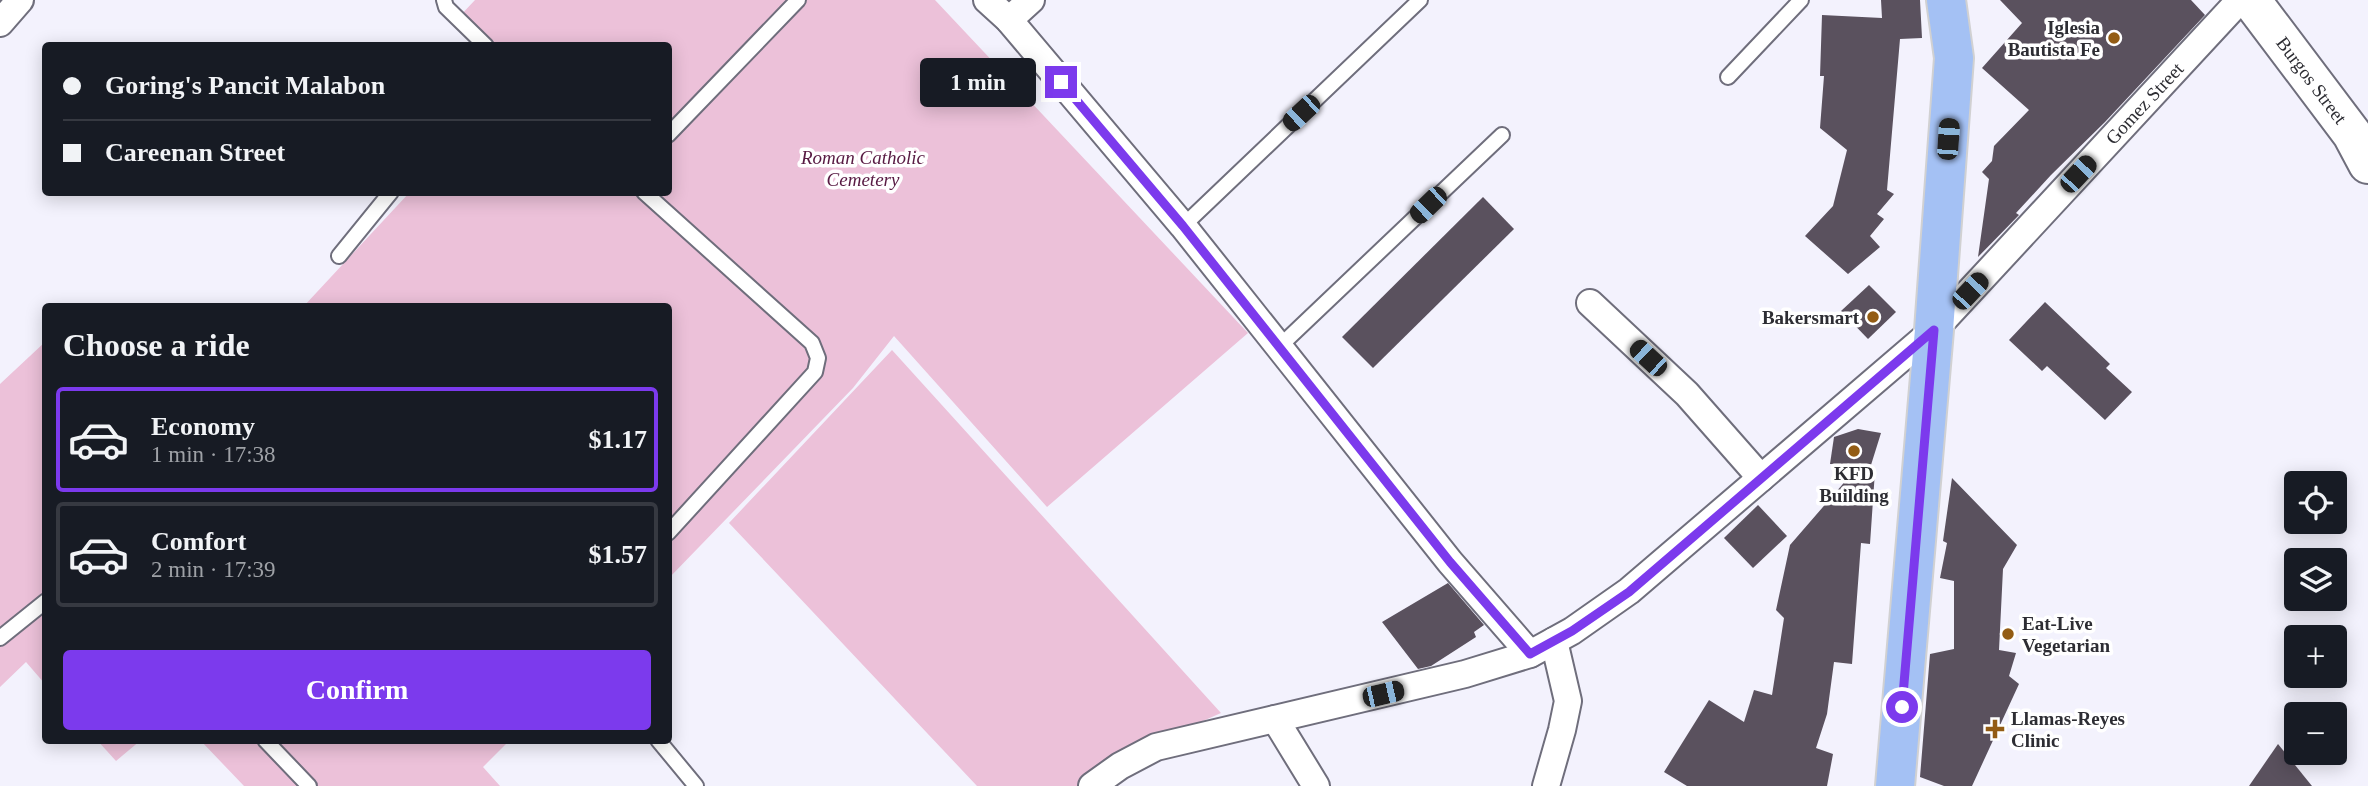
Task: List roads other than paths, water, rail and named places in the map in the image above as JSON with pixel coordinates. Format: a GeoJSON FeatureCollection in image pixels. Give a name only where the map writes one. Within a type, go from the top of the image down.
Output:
{"type":"FeatureCollection","features":[{"type":"Feature","properties":{"kind":"main road"},"geometry":{"type":"LineString","coordinates":[[1895,786],[1954,58],[1946,0]]}},
{"type":"Feature","properties":{"kind":"street"},"geometry":{"type":"LineString","coordinates":[[0,23],[20,0]]}},
{"type":"Feature","properties":{"kind":"street"},"geometry":{"type":"LineString","coordinates":[[987,0],[1009,20],[1183,226],[1450,562],[1530,654]]}},
{"type":"Feature","properties":{"kind":"street"},"geometry":{"type":"LineString","coordinates":[[1009,20],[1031,0]]}},
{"type":"Feature","properties":{"kind":"street","name":"Gomez Street"},"geometry":{"type":"LineString","coordinates":[[1092,786],[1120,766],[1156,747],[1465,674],[1530,654],[1629,592],[1934,330],[2240,0]]}},
{"type":"Feature","properties":{"kind":"street","name":"Burgos Street"},"geometry":{"type":"LineString","coordinates":[[2251,0],[2352,134],[2368,164]]}},
{"type":"Feature","properties":{"kind":"street"},"geometry":{"type":"LineString","coordinates":[[1590,303],[1687,394],[1761,478]]}},
{"type":"Feature","properties":{"kind":"street"},"geometry":{"type":"LineString","coordinates":[[1546,786],[1562,730],[1567,701],[1554,641]]}},
{"type":"Feature","properties":{"kind":"street"},"geometry":{"type":"LineString","coordinates":[[1275,719],[1316,786]]}},
{"type":"Feature","properties":{"kind":"lane"},"geometry":{"type":"LineString","coordinates":[[444,0],[446,7],[482,42]]}},
{"type":"Feature","properties":{"kind":"lane"},"geometry":{"type":"LineString","coordinates":[[672,131],[798,0]]}},
{"type":"Feature","properties":{"kind":"lane"},"geometry":{"type":"LineString","coordinates":[[1183,226],[1420,0]]}},
{"type":"Feature","properties":{"kind":"lane"},"geometry":{"type":"LineString","coordinates":[[1728,78],[1801,0]]}},
{"type":"Feature","properties":{"kind":"lane"},"geometry":{"type":"LineString","coordinates":[[1279,347],[1502,135]]}},
{"type":"Feature","properties":{"kind":"lane"},"geometry":{"type":"LineString","coordinates":[[339,256],[388,196]]}},
{"type":"Feature","properties":{"kind":"lane"},"geometry":{"type":"LineString","coordinates":[[648,196],[812,343],[818,358],[815,372],[672,529]]}},
{"type":"Feature","properties":{"kind":"lane"},"geometry":{"type":"LineString","coordinates":[[0,638],[42,604]]}},
{"type":"Feature","properties":{"kind":"lane"},"geometry":{"type":"LineString","coordinates":[[269,744],[309,786]]}},
{"type":"Feature","properties":{"kind":"lane"},"geometry":{"type":"LineString","coordinates":[[661,744],[696,786]]}},
{"type":"Feature","properties":{"kind":"place","name":"Iglesia Bautista Fe"},"geometry":{"type":"Point","coordinates":[2114,38]}},
{"type":"Feature","properties":{"kind":"place","name":"Bakersmart"},"geometry":{"type":"Point","coordinates":[1873,317]}},
{"type":"Feature","properties":{"kind":"place","name":"KFD Building"},"geometry":{"type":"Point","coordinates":[1854,451]}},
{"type":"Feature","properties":{"kind":"place","name":"Eat-Live Vegetarian"},"geometry":{"type":"Point","coordinates":[2008,634]}},
{"type":"Feature","properties":{"kind":"place","name":"Llamas-Reyes Clinic"},"geometry":{"type":"Point","coordinates":[1995,729]}},
{"type":"Feature","properties":{"kind":"park label","name":"Roman Catholic Cemetery"},"geometry":{"type":"Point","coordinates":[863,168]}}]}
